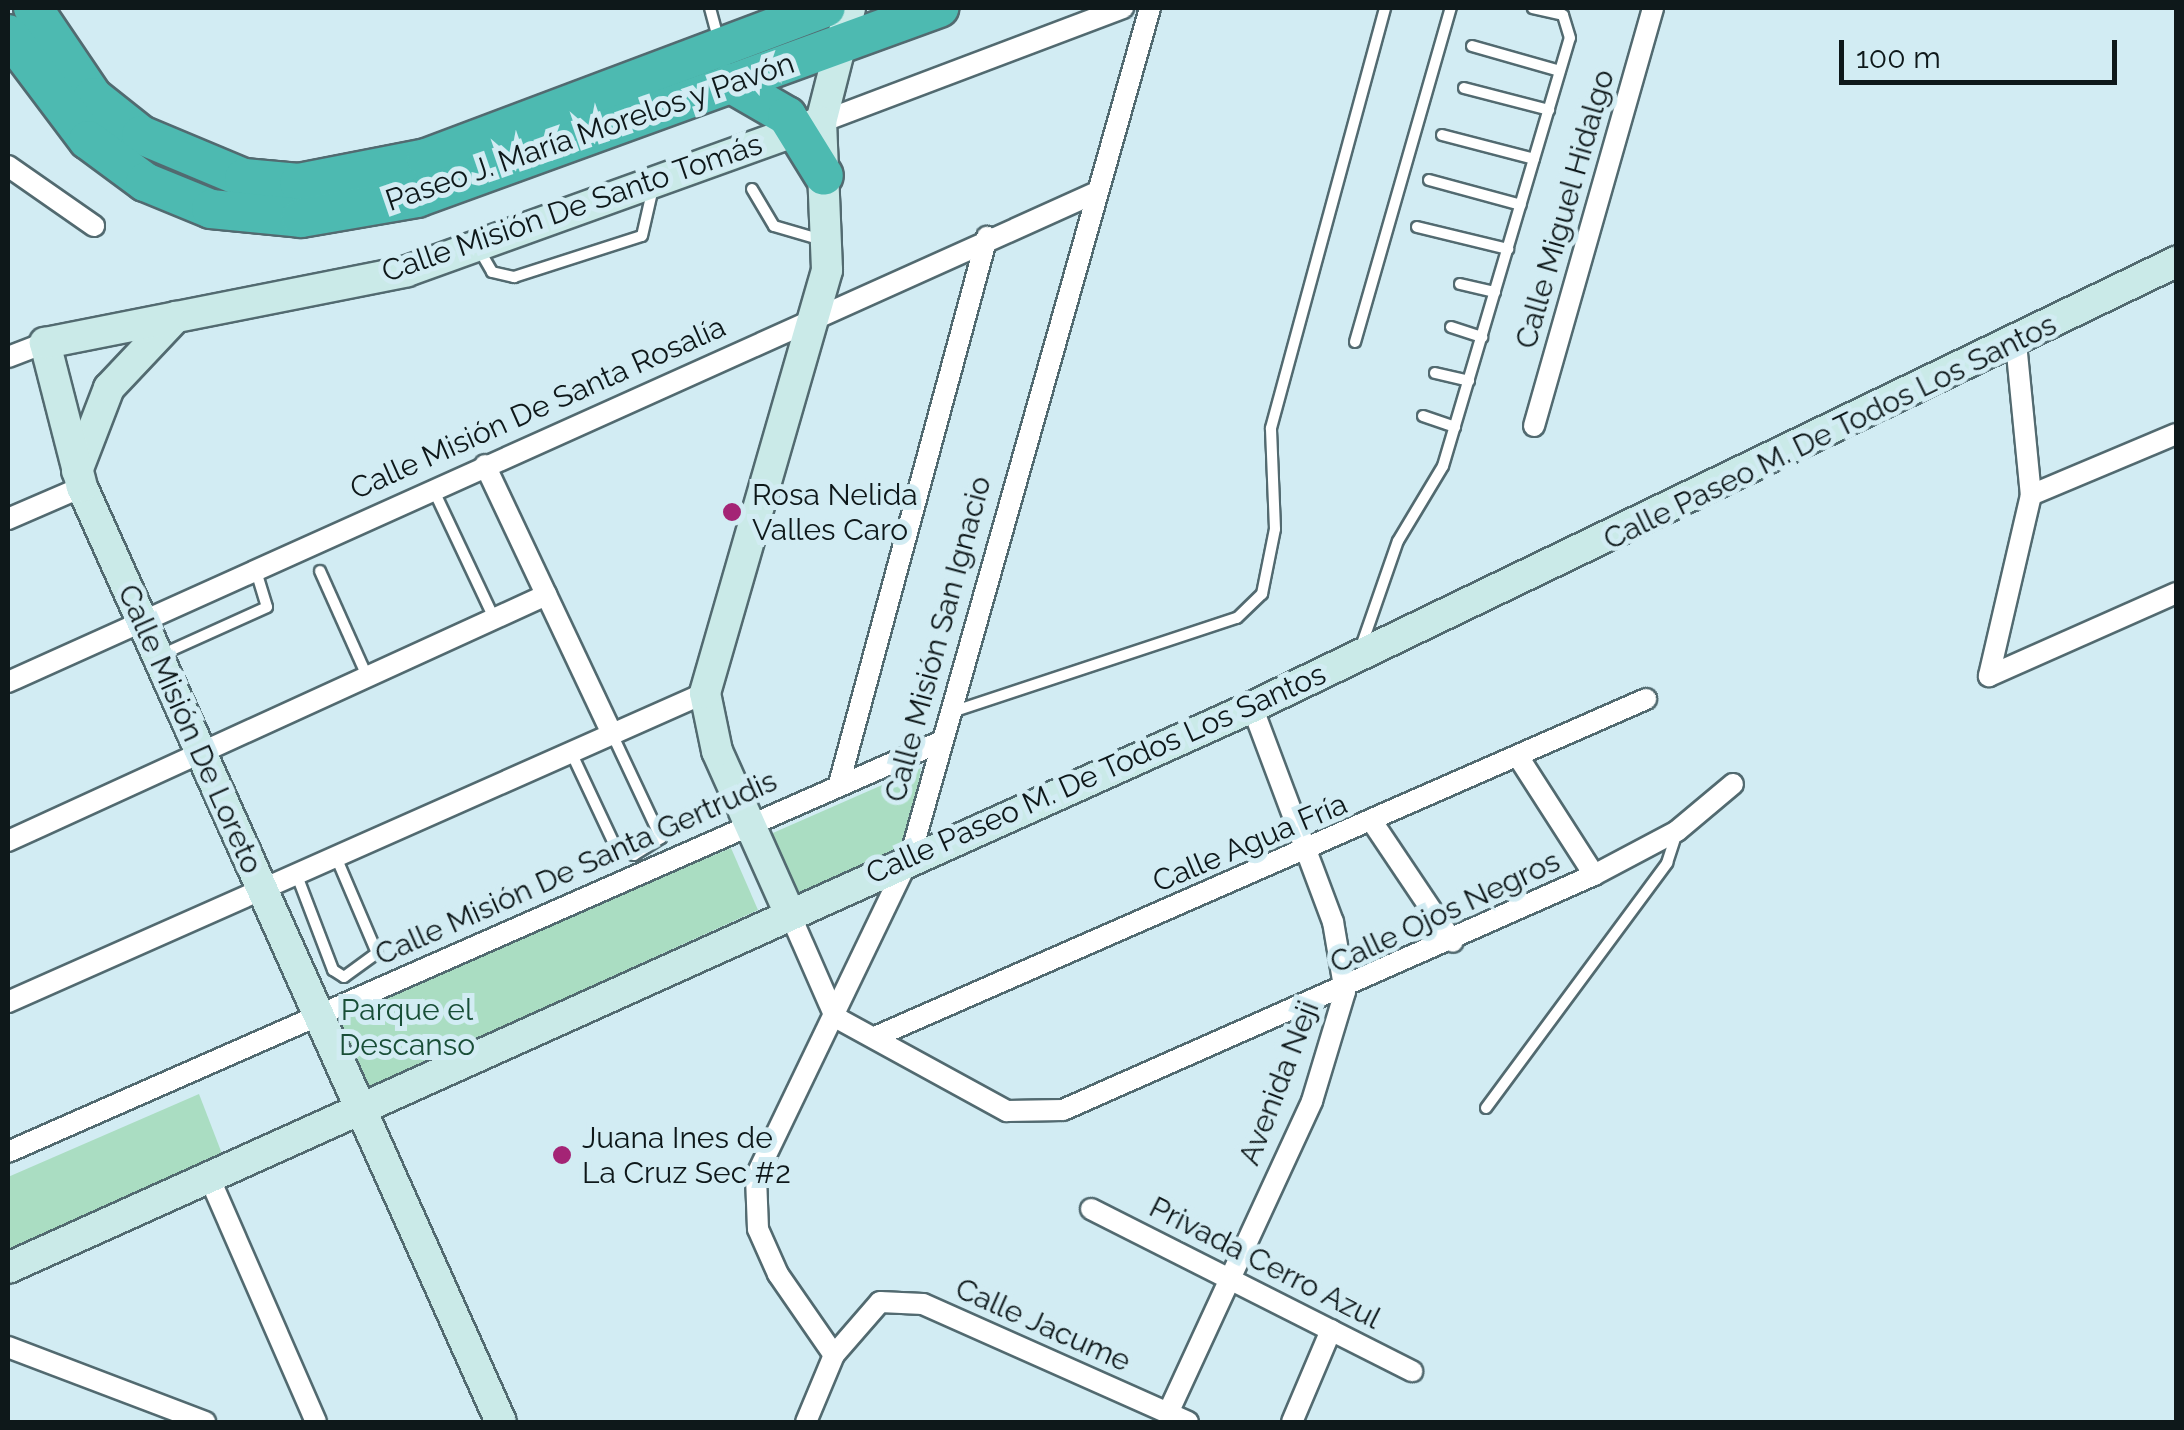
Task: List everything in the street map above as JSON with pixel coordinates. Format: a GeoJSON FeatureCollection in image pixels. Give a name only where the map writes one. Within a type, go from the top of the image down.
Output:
{"type":"FeatureCollection","features":[{"type":"Feature","properties":{"kind":"highway","name":"Paseo J. María Morelos y Pavón"},"geometry":{"type":"LineString","coordinates":[[33,8],[93,97],[141,135],[230,174],[299,183],[426,158],[725,66],[836,46],[939,8]]}},
{"type":"Feature","properties":{"kind":"highway","name":"Paseo J. María Morelos y Pavón"},"geometry":{"type":"LineString","coordinates":[[8,34],[53,102],[110,158],[176,196],[268,218],[417,198],[725,66],[826,8]]}},
{"type":"Feature","properties":{"kind":"highway"},"geometry":{"type":"LineString","coordinates":[[725,66],[808,126],[824,176]]}},
{"type":"Feature","properties":{"kind":"main road"},"geometry":{"type":"LineString","coordinates":[[808,126],[850,8]]}},
{"type":"Feature","properties":{"kind":"main road","name":"Calle Misión De Santo Tomás"},"geometry":{"type":"LineString","coordinates":[[45,343],[407,271],[808,126]]}},
{"type":"Feature","properties":{"kind":"main road"},"geometry":{"type":"LineString","coordinates":[[789,912],[718,751],[705,693],[815,316],[832,242],[824,176]]}},
{"type":"Feature","properties":{"kind":"main road","name":"Calle Paseo M. De Todos Los Santos"},"geometry":{"type":"LineString","coordinates":[[8,1268],[911,854],[1252,707],[2016,343],[2176,262]]}},
{"type":"Feature","properties":{"kind":"main road"},"geometry":{"type":"LineString","coordinates":[[79,479],[109,388],[176,316]]}},
{"type":"Feature","properties":{"kind":"main road","name":"Calle Misión De Loreto"},"geometry":{"type":"LineString","coordinates":[[45,343],[79,479],[500,1422]]}},
{"type":"Feature","properties":{"kind":"street","name":"Calle Misión De Santo Tomás"},"geometry":{"type":"LineString","coordinates":[[808,126],[1122,8]]}},
{"type":"Feature","properties":{"kind":"street","name":"Calle Misión San Ignacio"},"geometry":{"type":"LineString","coordinates":[[834,1355],[778,1274],[754,1190],[763,1152],[835,1017],[911,854],[1094,193],[1150,8]]}},
{"type":"Feature","properties":{"kind":"street","name":"Calle Miguel Hidalgo"},"geometry":{"type":"LineString","coordinates":[[1534,426],[1653,8]]}},
{"type":"Feature","properties":{"kind":"street"},"geometry":{"type":"LineString","coordinates":[[8,166],[94,226]]}},
{"type":"Feature","properties":{"kind":"street","name":"Calle Misión De Santa Rosalía"},"geometry":{"type":"LineString","coordinates":[[8,682],[987,237],[1094,193]]}},
{"type":"Feature","properties":{"kind":"street"},"geometry":{"type":"LineString","coordinates":[[840,784],[987,237]]}},
{"type":"Feature","properties":{"kind":"street","name":"Calle Misión De Santo Tomás"},"geometry":{"type":"LineString","coordinates":[[8,357],[45,343]]}},
{"type":"Feature","properties":{"kind":"street"},"geometry":{"type":"LineString","coordinates":[[2016,343],[2032,495],[1989,676],[2176,593]]}},
{"type":"Feature","properties":{"kind":"street"},"geometry":{"type":"LineString","coordinates":[[2032,495],[2176,434]]}},
{"type":"Feature","properties":{"kind":"street"},"geometry":{"type":"LineString","coordinates":[[485,465],[610,730]]}},
{"type":"Feature","properties":{"kind":"street"},"geometry":{"type":"LineString","coordinates":[[8,520],[79,479]]}},
{"type":"Feature","properties":{"kind":"street"},"geometry":{"type":"LineString","coordinates":[[8,841],[546,595]]}},
{"type":"Feature","properties":{"kind":"street"},"geometry":{"type":"LineString","coordinates":[[8,1002],[610,730],[705,693]]}},
{"type":"Feature","properties":{"kind":"street","name":"Calle Agua Fría"},"geometry":{"type":"LineString","coordinates":[[874,1037],[1373,823],[1646,698]]}},
{"type":"Feature","properties":{"kind":"street","name":"Avenida Neji"},"geometry":{"type":"LineString","coordinates":[[1168,1414],[1312,1100],[1345,992],[1308,850],[1252,707]]}},
{"type":"Feature","properties":{"kind":"street","name":"Calle Misión De Santa Gertrudis"},"geometry":{"type":"LineString","coordinates":[[8,1152],[940,742]]}},
{"type":"Feature","properties":{"kind":"street"},"geometry":{"type":"LineString","coordinates":[[1518,758],[1594,875]]}},
{"type":"Feature","properties":{"kind":"street","name":"Calle Ojos Negros"},"geometry":{"type":"LineString","coordinates":[[874,1037],[1008,1110],[1063,1110],[1345,992],[1594,875],[1678,830],[1733,784]]}},
{"type":"Feature","properties":{"kind":"street"},"geometry":{"type":"LineString","coordinates":[[1373,823],[1453,942]]}},
{"type":"Feature","properties":{"kind":"street"},"geometry":{"type":"LineString","coordinates":[[789,912],[835,1017],[874,1037]]}},
{"type":"Feature","properties":{"kind":"street"},"geometry":{"type":"LineString","coordinates":[[209,1177],[314,1422]]}},
{"type":"Feature","properties":{"kind":"street","name":"Privada Cerro Azul"},"geometry":{"type":"LineString","coordinates":[[1090,1209],[1412,1372]]}},
{"type":"Feature","properties":{"kind":"street","name":"Calle Jacume"},"geometry":{"type":"LineString","coordinates":[[834,1355],[880,1302],[923,1304],[1188,1422]]}},
{"type":"Feature","properties":{"kind":"street"},"geometry":{"type":"LineString","coordinates":[[1292,1422],[1331,1330]]}},
{"type":"Feature","properties":{"kind":"street"},"geometry":{"type":"LineString","coordinates":[[8,1347],[205,1422]]}},
{"type":"Feature","properties":{"kind":"street"},"geometry":{"type":"LineString","coordinates":[[807,1422],[834,1355]]}},
{"type":"Feature","properties":{"kind":"lane"},"geometry":{"type":"LineString","coordinates":[[710,8],[725,66]]}},
{"type":"Feature","properties":{"kind":"lane"},"geometry":{"type":"LineString","coordinates":[[948,711],[972,712],[1237,618],[1262,594],[1275,529],[1272,428],[1385,8]]}},
{"type":"Feature","properties":{"kind":"lane"},"geometry":{"type":"LineString","coordinates":[[1356,342],[1451,8]]}},
{"type":"Feature","properties":{"kind":"lane"},"geometry":{"type":"LineString","coordinates":[[1357,658],[1398,542],[1443,466],[1560,72],[1570,24],[1533,8]]}},
{"type":"Feature","properties":{"kind":"lane"},"geometry":{"type":"LineString","coordinates":[[1472,46],[1560,72]]}},
{"type":"Feature","properties":{"kind":"lane"},"geometry":{"type":"LineString","coordinates":[[1464,88],[1549,110]]}},
{"type":"Feature","properties":{"kind":"lane"},"geometry":{"type":"LineString","coordinates":[[1442,135],[1534,159]]}},
{"type":"Feature","properties":{"kind":"lane"},"geometry":{"type":"LineString","coordinates":[[1429,180],[1521,205]]}},
{"type":"Feature","properties":{"kind":"lane"},"geometry":{"type":"LineString","coordinates":[[477,246],[492,272],[514,277],[642,236],[654,182]]}},
{"type":"Feature","properties":{"kind":"lane"},"geometry":{"type":"LineString","coordinates":[[752,189],[787,234],[832,242]]}},
{"type":"Feature","properties":{"kind":"lane"},"geometry":{"type":"LineString","coordinates":[[1417,227],[1508,248]]}},
{"type":"Feature","properties":{"kind":"lane"},"geometry":{"type":"LineString","coordinates":[[1460,284],[1495,292]]}},
{"type":"Feature","properties":{"kind":"lane"},"geometry":{"type":"LineString","coordinates":[[1451,328],[1482,336]]}},
{"type":"Feature","properties":{"kind":"lane"},"geometry":{"type":"LineString","coordinates":[[1436,373],[1468,382]]}},
{"type":"Feature","properties":{"kind":"lane"},"geometry":{"type":"LineString","coordinates":[[1423,416],[1455,428]]}},
{"type":"Feature","properties":{"kind":"lane"},"geometry":{"type":"LineString","coordinates":[[432,488],[494,619]]}},
{"type":"Feature","properties":{"kind":"lane"},"geometry":{"type":"LineString","coordinates":[[159,656],[267,607],[256,569]]}},
{"type":"Feature","properties":{"kind":"lane"},"geometry":{"type":"LineString","coordinates":[[320,571],[368,677]]}},
{"type":"Feature","properties":{"kind":"lane"},"geometry":{"type":"LineString","coordinates":[[570,750],[617,850],[634,855],[659,844],[610,730]]}},
{"type":"Feature","properties":{"kind":"lane"},"geometry":{"type":"LineString","coordinates":[[1486,1108],[1667,863],[1678,830]]}},
{"type":"Feature","properties":{"kind":"lane"},"geometry":{"type":"LineString","coordinates":[[296,873],[333,970],[344,977],[377,953],[336,856]]}},
{"type":"Feature","properties":{"kind":"green space"},"geometry":{"type":"Polygon","coordinates":[[[921,768],[909,842],[782,903],[757,840],[921,768]]]}},
{"type":"Feature","properties":{"kind":"green space","name":"Parque el Descanso"},"geometry":{"type":"Polygon","coordinates":[[[731,848],[758,910],[363,1090],[336,1014],[731,848]]]}},
{"type":"Feature","properties":{"kind":"green space"},"geometry":{"type":"Polygon","coordinates":[[[199,1094],[224,1159],[8,1258],[8,1177],[199,1094]]]}},
{"type":"Feature","properties":{"kind":"place","name":"Rosa Nelida Valles Caro"},"geometry":{"type":"Point","coordinates":[732,512]}},
{"type":"Feature","properties":{"kind":"place","name":"Juana Ines de La Cruz Sec #2"},"geometry":{"type":"Point","coordinates":[562,1155]}}]}
